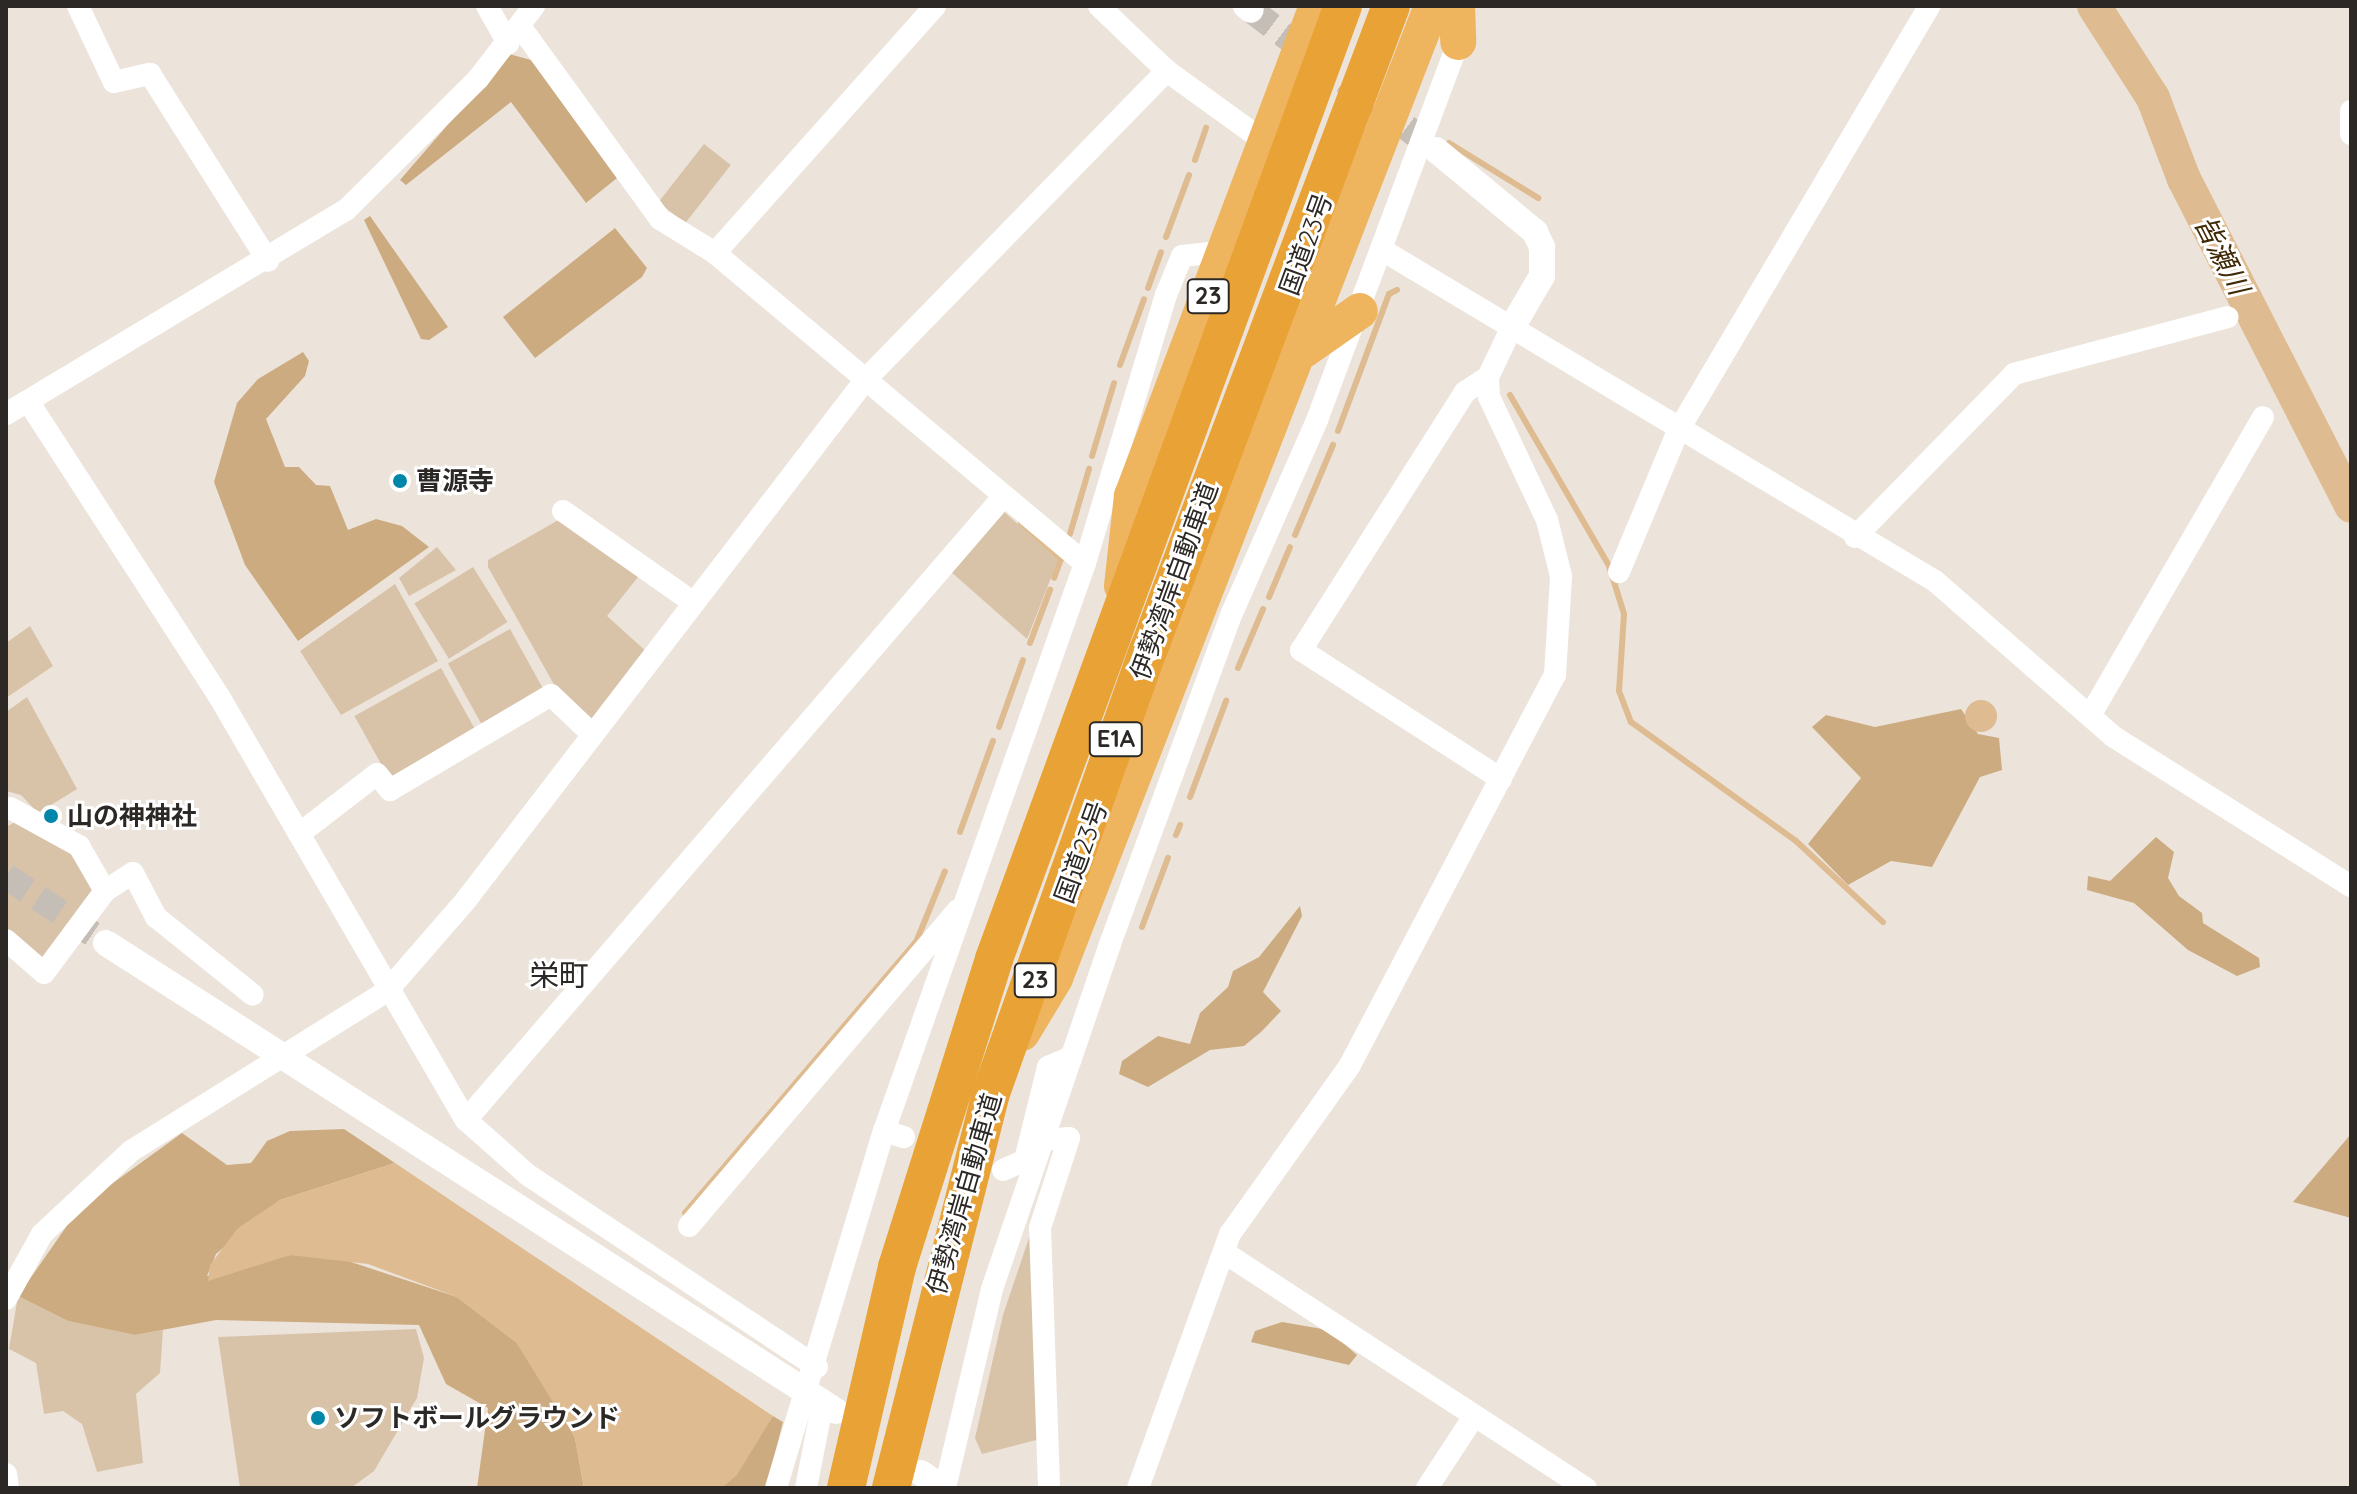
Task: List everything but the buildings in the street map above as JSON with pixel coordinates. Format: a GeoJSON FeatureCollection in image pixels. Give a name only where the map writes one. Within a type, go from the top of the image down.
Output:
{"type":"FeatureCollection","features":[{"type":"Feature","properties":{"kind":"highway","name":"国道23号"},"geometry":{"type":"LineString","coordinates":[[919,1485],[935,1312],[1011,1051],[1393,6]]}},
{"type":"Feature","properties":{"kind":"highway","name":"伊勢湾岸自動車道"},"geometry":{"type":"LineString","coordinates":[[919,1485],[990,1096],[1148,651],[1393,6]]}},
{"type":"Feature","properties":{"kind":"highway","name":"23"},"geometry":{"type":"LineString","coordinates":[[1011,1051],[1055,978],[1304,350],[1432,6]]}},
{"type":"Feature","properties":{"kind":"highway"},"geometry":{"type":"LineString","coordinates":[[1457,6],[1458,42]]}},
{"type":"Feature","properties":{"kind":"highway","name":"国道23号"},"geometry":{"type":"LineString","coordinates":[[843,1488],[932,1120],[1324,9]]}},
{"type":"Feature","properties":{"kind":"highway","name":"伊勢湾岸自動車道"},"geometry":{"type":"LineString","coordinates":[[843,1488],[897,1267],[984,988],[1324,9]]}},
{"type":"Feature","properties":{"kind":"highway","name":"23"},"geometry":{"type":"LineString","coordinates":[[1121,591],[1132,496],[1265,142],[1324,9]]}},
{"type":"Feature","properties":{"kind":"highway"},"geometry":{"type":"LineString","coordinates":[[1304,350],[1360,311]]}},
{"type":"Feature","properties":{"kind":"street"},"geometry":{"type":"LineString","coordinates":[[78,6],[114,82],[150,74],[268,261]]}},
{"type":"Feature","properties":{"kind":"street"},"geometry":{"type":"LineString","coordinates":[[487,6],[515,36],[660,219],[715,253],[1085,563]]}},
{"type":"Feature","properties":{"kind":"street"},"geometry":{"type":"LineString","coordinates":[[6,414],[268,261],[346,210],[515,36],[534,6]]}},
{"type":"Feature","properties":{"kind":"street"},"geometry":{"type":"LineString","coordinates":[[715,253],[935,6]]}},
{"type":"Feature","properties":{"kind":"street"},"geometry":{"type":"LineString","coordinates":[[1099,6],[1167,71],[1265,142]]}},
{"type":"Feature","properties":{"kind":"street"},"geometry":{"type":"LineString","coordinates":[[919,1485],[992,1289],[1071,1057],[1232,613],[1384,251],[1458,42],[1474,6]]}},
{"type":"Feature","properties":{"kind":"street"},"geometry":{"type":"LineString","coordinates":[[1619,572],[1678,431],[1929,6]]}},
{"type":"Feature","properties":{"kind":"street"},"geometry":{"type":"LineString","coordinates":[[6,1299],[42,1234],[131,1151],[387,991],[592,734],[866,379],[1167,71]]}},
{"type":"Feature","properties":{"kind":"street"},"geometry":{"type":"LineString","coordinates":[[2351,111],[2351,134]]}},
{"type":"Feature","properties":{"kind":"street"},"geometry":{"type":"LineString","coordinates":[[1138,1488],[1247,1202],[1350,1065],[1555,675],[1563,616],[1547,520],[1489,397],[1488,377],[1542,276],[1542,247],[1523,221],[1436,150]]}},
{"type":"Feature","properties":{"kind":"street"},"geometry":{"type":"LineString","coordinates":[[776,1488],[894,1134],[967,899],[1085,563],[1182,256],[1225,251]]}},
{"type":"Feature","properties":{"kind":"street"},"geometry":{"type":"LineString","coordinates":[[1384,251],[1678,431],[1935,581],[2114,737],[2351,886]]}},
{"type":"Feature","properties":{"kind":"street"},"geometry":{"type":"LineString","coordinates":[[1855,537],[2014,374],[2228,317]]}},
{"type":"Feature","properties":{"kind":"street"},"geometry":{"type":"LineString","coordinates":[[1488,377],[1465,392],[1301,650],[1501,779]]}},
{"type":"Feature","properties":{"kind":"street"},"geometry":{"type":"LineString","coordinates":[[28,401],[299,834],[387,991],[466,1120],[528,1175],[817,1367]]}},
{"type":"Feature","properties":{"kind":"street"},"geometry":{"type":"LineString","coordinates":[[2091,714],[2263,417]]}},
{"type":"Feature","properties":{"kind":"street"},"geometry":{"type":"LineString","coordinates":[[466,1120],[1003,497]]}},
{"type":"Feature","properties":{"kind":"street"},"geometry":{"type":"LineString","coordinates":[[563,511],[694,603]]}},
{"type":"Feature","properties":{"kind":"street"},"geometry":{"type":"LineString","coordinates":[[299,834],[377,774],[390,790],[551,695],[592,734]]}},
{"type":"Feature","properties":{"kind":"street"},"geometry":{"type":"LineString","coordinates":[[7,809],[79,846],[105,891]]}},
{"type":"Feature","properties":{"kind":"street"},"geometry":{"type":"LineString","coordinates":[[6,940],[44,973],[105,891],[133,873],[156,917],[253,995]]}},
{"type":"Feature","properties":{"kind":"street"},"geometry":{"type":"LineString","coordinates":[[689,1226],[967,899]]}},
{"type":"Feature","properties":{"kind":"street"},"geometry":{"type":"LineString","coordinates":[[106,943],[278,1058],[829,1406],[806,1488]]}},
{"type":"Feature","properties":{"kind":"street"},"geometry":{"type":"LineString","coordinates":[[1003,1170],[1025,1160],[1048,1067],[1071,1057]]}},
{"type":"Feature","properties":{"kind":"street"},"geometry":{"type":"LineString","coordinates":[[1045,1140],[1069,1138],[1040,1228],[1049,1488]]}},
{"type":"Feature","properties":{"kind":"street"},"geometry":{"type":"LineString","coordinates":[[1225,1253],[1473,1418],[1586,1488]]}},
{"type":"Feature","properties":{"kind":"street"},"geometry":{"type":"LineString","coordinates":[[1427,1488],[1473,1418]]}},
{"type":"Feature","properties":{"kind":"street"},"geometry":{"type":"LineString","coordinates":[[6,1474],[8,1488]]}},
{"type":"Feature","properties":{"kind":"shaded area"},"geometry":{"type":"Polygon","coordinates":[[[509,54],[531,60],[617,178],[586,203],[511,102],[406,185],[400,180],[509,54]]]}},
{"type":"Feature","properties":{"kind":"shaded area"},"geometry":{"type":"Polygon","coordinates":[[[704,144],[731,165],[685,223],[658,202],[704,144]]]}},
{"type":"Feature","properties":{"kind":"shaded area"},"geometry":{"type":"Polygon","coordinates":[[[370,216],[448,327],[429,340],[421,339],[364,220],[370,216]]]}},
{"type":"Feature","properties":{"kind":"shaded area"},"geometry":{"type":"Polygon","coordinates":[[[615,228],[647,268],[642,277],[535,358],[503,317],[615,228]]]}},
{"type":"Feature","properties":{"kind":"shaded area"},"geometry":{"type":"Polygon","coordinates":[[[303,352],[309,361],[305,376],[266,419],[285,467],[299,467],[316,485],[330,486],[348,530],[376,519],[402,526],[429,547],[298,641],[245,565],[214,482],[237,403],[258,379],[303,352]]]}},
{"type":"Feature","properties":{"kind":"shaded area"},"geometry":{"type":"Polygon","coordinates":[[[1002,510],[1058,560],[1027,639],[950,571],[1002,510]]]}},
{"type":"Feature","properties":{"kind":"shaded area"},"geometry":{"type":"Polygon","coordinates":[[[562,518],[642,572],[607,616],[648,653],[591,721],[561,697],[488,567],[488,560],[562,518]]]}},
{"type":"Feature","properties":{"kind":"shaded area"},"geometry":{"type":"Polygon","coordinates":[[[437,547],[456,570],[409,596],[399,578],[437,547]]]}},
{"type":"Feature","properties":{"kind":"shaded area"},"geometry":{"type":"Polygon","coordinates":[[[473,567],[507,622],[449,659],[414,604],[473,567]]]}},
{"type":"Feature","properties":{"kind":"shaded area"},"geometry":{"type":"Polygon","coordinates":[[[395,584],[438,661],[341,715],[300,651],[395,584]]]}},
{"type":"Feature","properties":{"kind":"shaded area"},"geometry":{"type":"Polygon","coordinates":[[[30,626],[53,666],[6,698],[6,643],[30,626]]]}},
{"type":"Feature","properties":{"kind":"shaded area"},"geometry":{"type":"Polygon","coordinates":[[[510,629],[545,692],[483,726],[448,663],[510,629]]]}},
{"type":"Feature","properties":{"kind":"shaded area"},"geometry":{"type":"Polygon","coordinates":[[[441,668],[475,730],[389,778],[354,716],[441,668]]]}},
{"type":"Feature","properties":{"kind":"shaded area"},"geometry":{"type":"Polygon","coordinates":[[[27,697],[77,789],[38,813],[21,795],[6,791],[6,712],[27,697]]]}},
{"type":"Feature","properties":{"kind":"shaded area"},"geometry":{"type":"Polygon","coordinates":[[[1981,700],[1992,705],[1997,716],[1992,727],[1981,732],[1970,727],[1965,716],[1970,705],[1981,700]]]}},
{"type":"Feature","properties":{"kind":"shaded area"},"geometry":{"type":"Polygon","coordinates":[[[1961,709],[1978,734],[1999,738],[2002,770],[1980,777],[1932,867],[1891,861],[1848,885],[1808,844],[1861,778],[1812,727],[1826,715],[1875,727],[1961,709]]]}},
{"type":"Feature","properties":{"kind":"shaded area"},"geometry":{"type":"Polygon","coordinates":[[[19,820],[73,852],[94,890],[47,957],[37,957],[6,930],[6,827],[19,820]]]}},
{"type":"Feature","properties":{"kind":"shaded area"},"geometry":{"type":"Polygon","coordinates":[[[2156,837],[2174,852],[2168,878],[2179,896],[2202,913],[2203,923],[2259,958],[2260,967],[2237,976],[2188,950],[2134,903],[2087,890],[2088,876],[2110,881],[2156,837]]]}},
{"type":"Feature","properties":{"kind":"shaded area"},"geometry":{"type":"Polygon","coordinates":[[[1300,906],[1302,916],[1263,992],[1281,1011],[1261,1032],[1244,1046],[1210,1050],[1148,1087],[1119,1074],[1122,1061],[1158,1036],[1190,1044],[1200,1013],[1228,987],[1233,971],[1259,957],[1300,906]]]}},
{"type":"Feature","properties":{"kind":"shaded area"},"geometry":{"type":"Polygon","coordinates":[[[344,1129],[395,1163],[280,1200],[216,1254],[207,1276],[290,1255],[336,1257],[457,1297],[516,1342],[549,1387],[575,1438],[584,1488],[477,1488],[488,1408],[446,1384],[419,1325],[216,1320],[135,1335],[68,1321],[18,1296],[80,1207],[182,1133],[227,1165],[251,1163],[267,1141],[290,1131],[344,1129]]]}},
{"type":"Feature","properties":{"kind":"shaded area"},"geometry":{"type":"Polygon","coordinates":[[[2351,1134],[2351,1218],[2293,1202],[2351,1134]]]}},
{"type":"Feature","properties":{"kind":"shaded area"},"geometry":{"type":"Polygon","coordinates":[[[395,1163],[773,1416],[737,1475],[722,1488],[584,1488],[575,1438],[516,1342],[457,1297],[368,1264],[290,1255],[208,1281],[210,1265],[238,1228],[280,1200],[395,1163]]]}},
{"type":"Feature","properties":{"kind":"shaded area"},"geometry":{"type":"Polygon","coordinates":[[[1032,1229],[1044,1438],[982,1454],[975,1438],[1003,1315],[1032,1229]]]}},
{"type":"Feature","properties":{"kind":"shaded area"},"geometry":{"type":"Polygon","coordinates":[[[18,1296],[68,1321],[135,1335],[163,1330],[160,1373],[136,1394],[143,1463],[97,1472],[82,1424],[63,1411],[44,1414],[36,1363],[9,1349],[18,1296]]]}},
{"type":"Feature","properties":{"kind":"shaded area"},"geometry":{"type":"Polygon","coordinates":[[[1282,1322],[1328,1330],[1357,1355],[1349,1365],[1251,1342],[1255,1331],[1282,1322]]]}},
{"type":"Feature","properties":{"kind":"shaded area","name":"ソフトボールグラウンド"},"geometry":{"type":"Polygon","coordinates":[[[416,1329],[424,1358],[417,1398],[374,1471],[351,1488],[240,1488],[218,1337],[416,1329]]]}},
{"type":"Feature","properties":{"kind":"shaded area"},"geometry":{"type":"Polygon","coordinates":[[[773,1416],[783,1422],[766,1488],[722,1488],[773,1416]]]}},
{"type":"Feature","properties":{"kind":"waterway","name":"皆瀬川"},"geometry":{"type":"LineString","coordinates":[[2094,6],[2153,98],[2184,179],[2351,506]]}},
{"type":"Feature","properties":{"kind":"waterway"},"geometry":{"type":"LineString","coordinates":[[1195,160],[1206,128]]}},
{"type":"Feature","properties":{"kind":"waterway"},"geometry":{"type":"LineString","coordinates":[[1449,143],[1538,198]]}},
{"type":"Feature","properties":{"kind":"waterway"},"geometry":{"type":"LineString","coordinates":[[1166,237],[1189,175]]}},
{"type":"Feature","properties":{"kind":"waterway"},"geometry":{"type":"LineString","coordinates":[[1148,288],[1161,252]]}},
{"type":"Feature","properties":{"kind":"waterway"},"geometry":{"type":"LineString","coordinates":[[1338,431],[1389,294],[1397,290]]}},
{"type":"Feature","properties":{"kind":"waterway"},"geometry":{"type":"LineString","coordinates":[[1120,365],[1144,299]]}},
{"type":"Feature","properties":{"kind":"waterway"},"geometry":{"type":"LineString","coordinates":[[1092,456],[1114,383]]}},
{"type":"Feature","properties":{"kind":"waterway"},"geometry":{"type":"LineString","coordinates":[[1510,395],[1609,566],[1624,614],[1619,691],[1631,722],[1796,841],[1883,922]]}},
{"type":"Feature","properties":{"kind":"waterway"},"geometry":{"type":"LineString","coordinates":[[1295,535],[1333,445]]}},
{"type":"Feature","properties":{"kind":"waterway"},"geometry":{"type":"LineString","coordinates":[[1070,534],[1089,469]]}},
{"type":"Feature","properties":{"kind":"waterway"},"geometry":{"type":"LineString","coordinates":[[1021,523],[1061,559],[1054,578]]}},
{"type":"Feature","properties":{"kind":"waterway"},"geometry":{"type":"LineString","coordinates":[[1269,597],[1290,547]]}},
{"type":"Feature","properties":{"kind":"waterway"},"geometry":{"type":"LineString","coordinates":[[1030,643],[1050,590]]}},
{"type":"Feature","properties":{"kind":"waterway"},"geometry":{"type":"LineString","coordinates":[[1238,668],[1263,609]]}},
{"type":"Feature","properties":{"kind":"waterway"},"geometry":{"type":"LineString","coordinates":[[999,727],[1023,660]]}},
{"type":"Feature","properties":{"kind":"waterway"},"geometry":{"type":"LineString","coordinates":[[1190,797],[1226,701]]}},
{"type":"Feature","properties":{"kind":"waterway"},"geometry":{"type":"LineString","coordinates":[[960,832],[993,741]]}},
{"type":"Feature","properties":{"kind":"waterway"},"geometry":{"type":"LineString","coordinates":[[1176,835],[1180,825]]}},
{"type":"Feature","properties":{"kind":"waterway"},"geometry":{"type":"LineString","coordinates":[[1142,927],[1168,858]]}},
{"type":"Feature","properties":{"kind":"waterway"},"geometry":{"type":"LineString","coordinates":[[685,1213],[917,940],[945,871]]}},
{"type":"Feature","properties":{"kind":"tunnel"},"geometry":{"type":"LineString","coordinates":[[1251,10],[1436,150]]}},
{"type":"Feature","properties":{"kind":"tunnel"},"geometry":{"type":"LineString","coordinates":[[6,876],[106,943]]}},
{"type":"Feature","properties":{"kind":"place","name":"曹源寺"},"geometry":{"type":"Point","coordinates":[400,481]}},
{"type":"Feature","properties":{"kind":"place","name":"山の神神社"},"geometry":{"type":"Point","coordinates":[51,816]}},
{"type":"Feature","properties":{"kind":"place","name":"ソフトボールグラウンド"},"geometry":{"type":"Point","coordinates":[318,1418]}},
{"type":"Feature","properties":{"kind":"district","name":"栄町"},"geometry":{"type":"Point","coordinates":[559,975]}}]}
